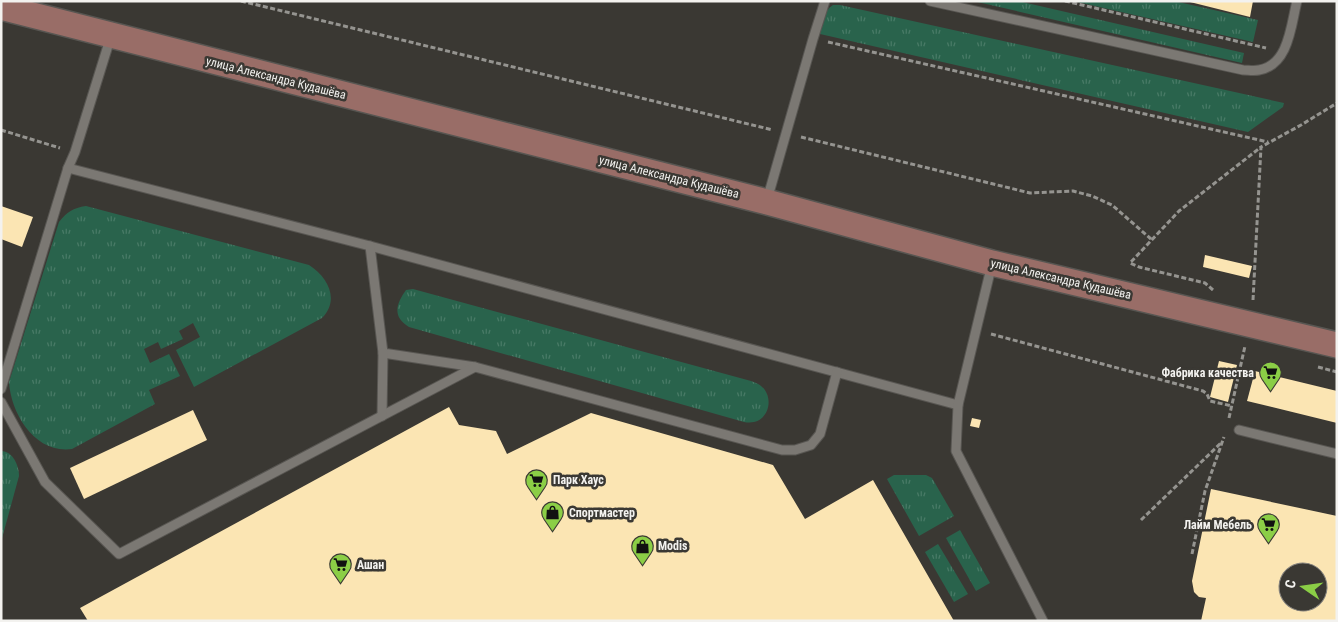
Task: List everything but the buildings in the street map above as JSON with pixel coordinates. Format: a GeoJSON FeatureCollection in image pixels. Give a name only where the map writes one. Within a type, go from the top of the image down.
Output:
{"type":"FeatureCollection","features":[{"type":"Feature","properties":{"kind":"main road","name":"улица Александра Кудашёва"},"geometry":{"type":"LineString","coordinates":[[1,7],[767,202],[992,263],[1337,345]]}},
{"type":"Feature","properties":{"kind":"lane"},"geometry":{"type":"LineString","coordinates":[[767,202],[812,38],[825,1]]}},
{"type":"Feature","properties":{"kind":"lane"},"geometry":{"type":"LineString","coordinates":[[930,1],[1243,70],[1258,70],[1273,65],[1284,52],[1297,1]]}},
{"type":"Feature","properties":{"kind":"lane"},"geometry":{"type":"LineString","coordinates":[[1,389],[68,168],[75,152],[111,36]]}},
{"type":"Feature","properties":{"kind":"lane"},"geometry":{"type":"LineString","coordinates":[[68,168],[370,246],[958,405]]}},
{"type":"Feature","properties":{"kind":"lane"},"geometry":{"type":"LineString","coordinates":[[370,246],[383,353],[382,416]]}},
{"type":"Feature","properties":{"kind":"lane"},"geometry":{"type":"LineString","coordinates":[[992,263],[958,405],[956,451],[1043,621]]}},
{"type":"Feature","properties":{"kind":"lane"},"geometry":{"type":"LineString","coordinates":[[383,353],[475,367],[782,450],[795,450],[811,445],[820,434],[837,372]]}},
{"type":"Feature","properties":{"kind":"lane"},"geometry":{"type":"LineString","coordinates":[[1,402],[45,482],[119,554],[475,367]]}},
{"type":"Feature","properties":{"kind":"lane"},"geometry":{"type":"LineString","coordinates":[[1239,430],[1337,454]]}},
{"type":"Feature","properties":{"kind":"path"},"geometry":{"type":"LineString","coordinates":[[241,1],[1030,193],[1072,191],[1092,196],[1112,205],[1151,239]]}},
{"type":"Feature","properties":{"kind":"path"},"geometry":{"type":"LineString","coordinates":[[1065,1],[1284,52]]}},
{"type":"Feature","properties":{"kind":"path"},"geometry":{"type":"LineString","coordinates":[[812,38],[1269,142]]}},
{"type":"Feature","properties":{"kind":"path"},"geometry":{"type":"LineString","coordinates":[[1216,293],[1205,283],[1139,267],[1130,263],[1179,211],[1261,147],[1337,103]]}},
{"type":"Feature","properties":{"kind":"path"},"geometry":{"type":"LineString","coordinates":[[1,130],[75,152]]}},
{"type":"Feature","properties":{"kind":"path"},"geometry":{"type":"LineString","coordinates":[[1253,306],[1261,147]]}},
{"type":"Feature","properties":{"kind":"path"},"geometry":{"type":"LineString","coordinates":[[993,335],[1203,391],[1207,394],[1210,401],[1232,406]]}},
{"type":"Feature","properties":{"kind":"path"},"geometry":{"type":"LineString","coordinates":[[1234,393],[1246,338]]}},
{"type":"Feature","properties":{"kind":"path"},"geometry":{"type":"LineString","coordinates":[[1141,520],[1224,440],[1205,491],[1192,554]]}},
{"type":"Feature","properties":{"kind":"green space"},"geometry":{"type":"Polygon","coordinates":[[[973,1],[1018,1],[1244,53],[1242,63],[973,1]]]}},
{"type":"Feature","properties":{"kind":"green space"},"geometry":{"type":"Polygon","coordinates":[[[1073,1],[1174,1],[1258,20],[1253,42],[1073,1]]]}},
{"type":"Feature","properties":{"kind":"green space"},"geometry":{"type":"Polygon","coordinates":[[[833,5],[1284,103],[1283,107],[1248,132],[820,34],[825,14],[833,5]]]}},
{"type":"Feature","properties":{"kind":"green space"},"geometry":{"type":"Polygon","coordinates":[[[86,206],[309,265],[326,282],[331,296],[330,304],[322,318],[194,387],[176,350],[200,337],[193,323],[179,331],[183,339],[161,349],[158,342],[144,349],[150,363],[169,354],[180,376],[149,390],[155,404],[72,449],[59,449],[47,445],[36,438],[20,419],[14,407],[9,382],[59,222],[71,211],[86,206]]]}},
{"type":"Feature","properties":{"kind":"green space"},"geometry":{"type":"Polygon","coordinates":[[[413,289],[751,381],[760,385],[766,391],[769,404],[764,416],[759,420],[744,422],[409,327],[400,319],[397,310],[406,290],[413,289]]]}},
{"type":"Feature","properties":{"kind":"green space"},"geometry":{"type":"Polygon","coordinates":[[[1,451],[12,456],[18,468],[19,476],[1,542],[1,451]]]}},
{"type":"Feature","properties":{"kind":"green space"},"geometry":{"type":"Polygon","coordinates":[[[894,475],[926,475],[932,478],[954,516],[919,536],[887,479],[894,475]]]}},
{"type":"Feature","properties":{"kind":"green space"},"geometry":{"type":"Polygon","coordinates":[[[960,530],[990,583],[976,591],[946,538],[960,530]]]}},
{"type":"Feature","properties":{"kind":"green space"},"geometry":{"type":"Polygon","coordinates":[[[938,544],[968,594],[954,602],[925,552],[938,544]]]}},
{"type":"Feature","properties":{"kind":"place","name":"Фабрика качества"},"geometry":{"type":"Point","coordinates":[1270,392]}},
{"type":"Feature","properties":{"kind":"place","name":"Парк Хаус"},"geometry":{"type":"Point","coordinates":[537,499]}},
{"type":"Feature","properties":{"kind":"place","name":"Спортмастер"},"geometry":{"type":"Point","coordinates":[553,532]}},
{"type":"Feature","properties":{"kind":"place","name":"Лайм Мебель"},"geometry":{"type":"Point","coordinates":[1268,544]}},
{"type":"Feature","properties":{"kind":"place","name":"Modis"},"geometry":{"type":"Point","coordinates":[642,565]}},
{"type":"Feature","properties":{"kind":"place","name":"Ашан"},"geometry":{"type":"Point","coordinates":[341,584]}}]}
